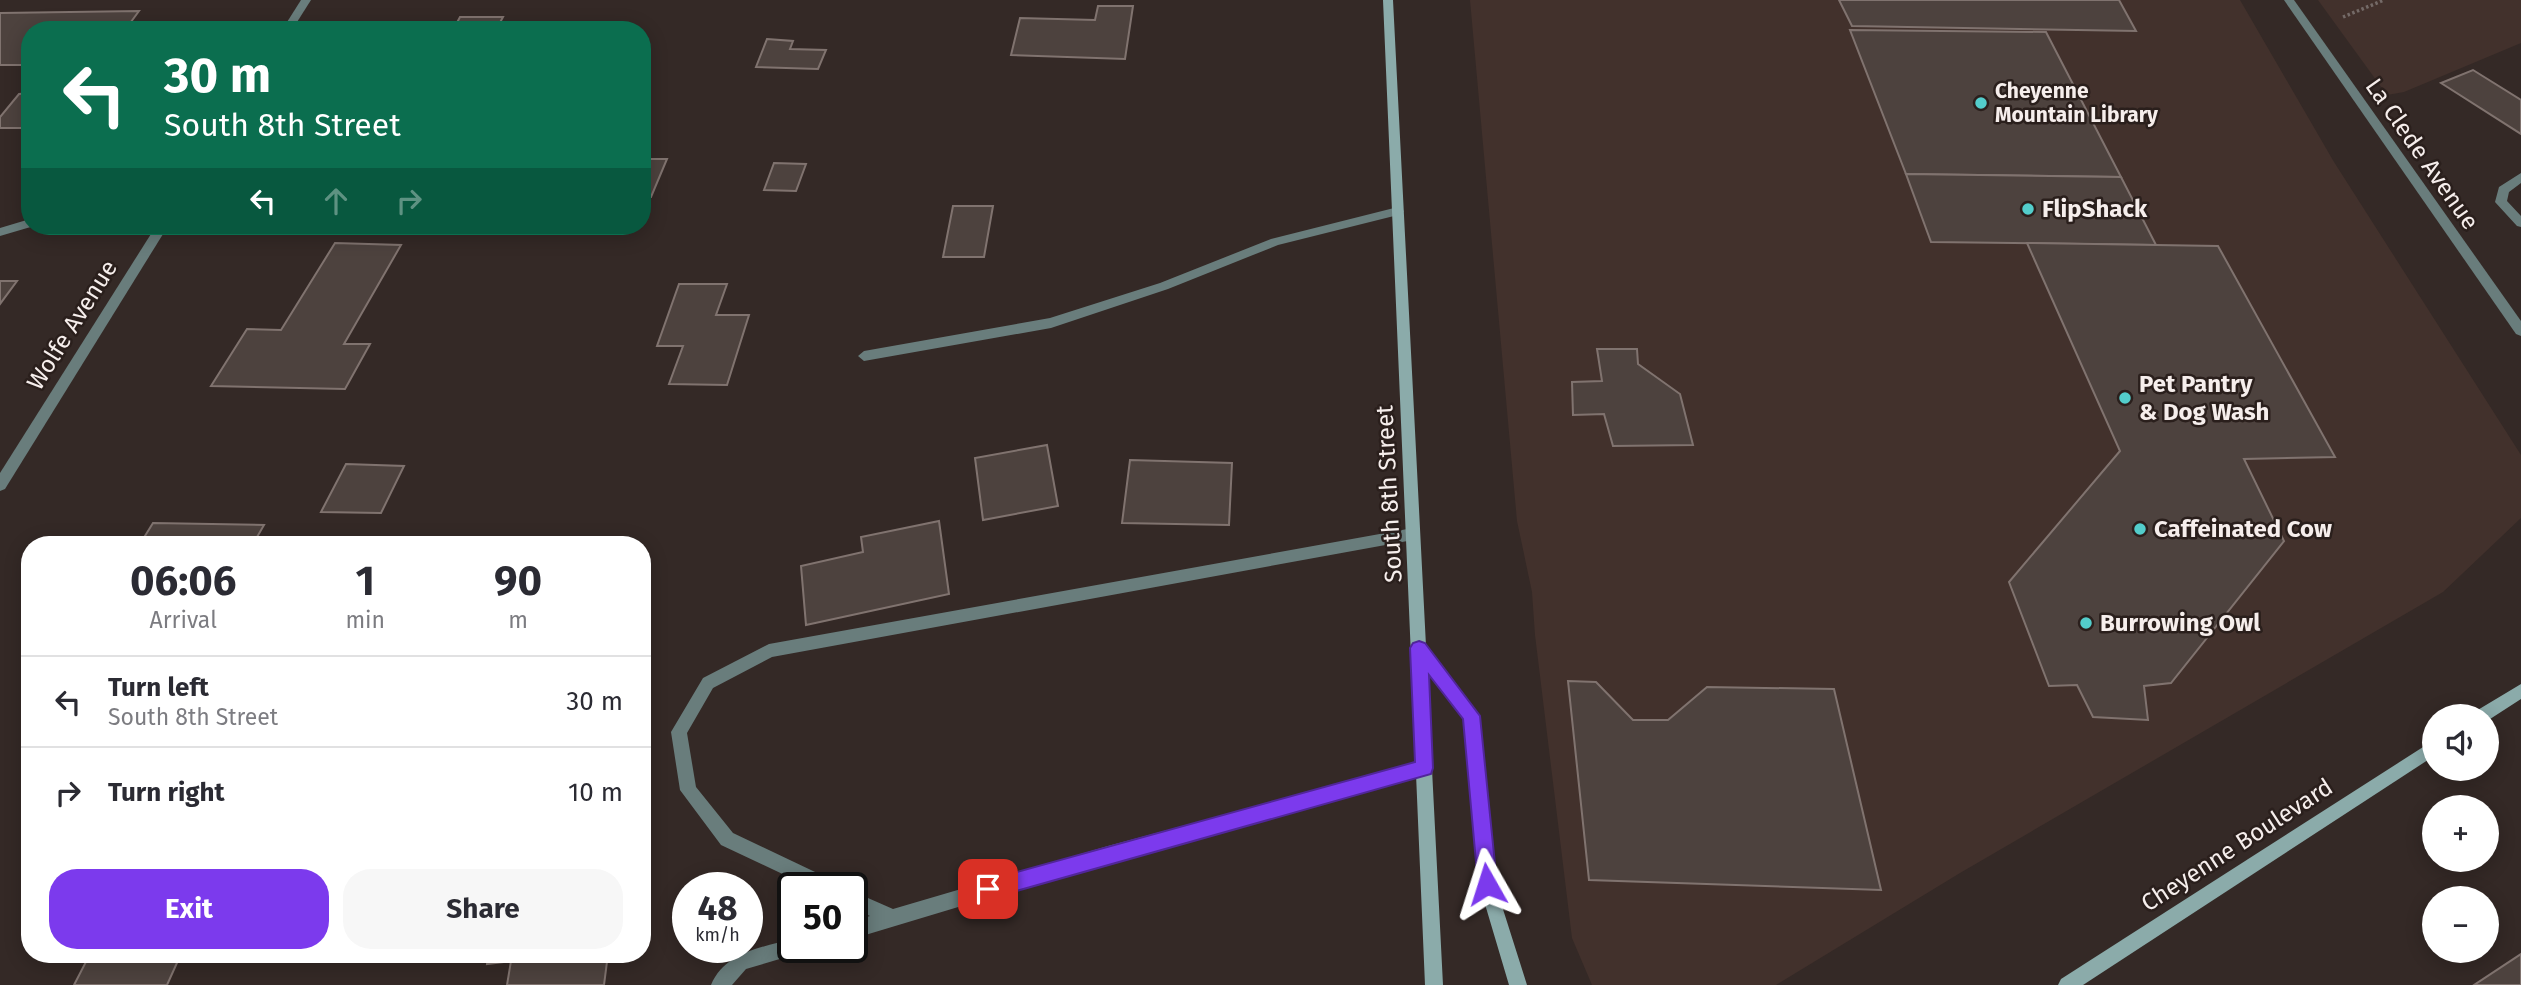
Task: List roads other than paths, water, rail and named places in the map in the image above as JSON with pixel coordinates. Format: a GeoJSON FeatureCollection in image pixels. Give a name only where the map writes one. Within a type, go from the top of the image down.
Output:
{"type":"FeatureCollection","features":[{"type":"Feature","properties":{"kind":"main road","name":"South 8th Street"},"geometry":{"type":"LineString","coordinates":[[1388,0],[1434,985]]}},
{"type":"Feature","properties":{"kind":"main road"},"geometry":{"type":"LineString","coordinates":[[1419,648],[1471,716],[1487,884],[1518,985]]}},
{"type":"Feature","properties":{"kind":"main road"},"geometry":{"type":"LineString","coordinates":[[2499,705],[2521,691]]}},
{"type":"Feature","properties":{"kind":"main road","name":"Cheyenne Boulevard"},"geometry":{"type":"LineString","coordinates":[[2067,985],[2422,755]]}},
{"type":"Feature","properties":{"kind":"street"},"geometry":{"type":"LineString","coordinates":[[293,21],[306,0]]}},
{"type":"Feature","properties":{"kind":"street","name":"La Clede Avenue"},"geometry":{"type":"LineString","coordinates":[[2289,0],[2521,331]]}},
{"type":"Feature","properties":{"kind":"street"},"geometry":{"type":"LineString","coordinates":[[2521,177],[2503,190],[2501,202],[2521,223]]}},
{"type":"Feature","properties":{"kind":"street"},"geometry":{"type":"LineString","coordinates":[[864,356],[1051,323],[1164,286],[1275,242],[1398,211]]}},
{"type":"Feature","properties":{"kind":"street"},"geometry":{"type":"LineString","coordinates":[[0,232],[21,226]]}},
{"type":"Feature","properties":{"kind":"street","name":"Wolfe Avenue"},"geometry":{"type":"LineString","coordinates":[[0,485],[156,235]]}},
{"type":"Feature","properties":{"kind":"street"},"geometry":{"type":"LineString","coordinates":[[796,872],[727,839],[688,790],[678,732],[708,683],[769,651],[1413,534]]}},
{"type":"Feature","properties":{"kind":"street"},"geometry":{"type":"LineString","coordinates":[[868,925],[1108,854],[1424,768]]}},
{"type":"Feature","properties":{"kind":"street"},"geometry":{"type":"LineString","coordinates":[[868,907],[892,918]]}},
{"type":"Feature","properties":{"kind":"street"},"geometry":{"type":"LineString","coordinates":[[720,985],[741,962],[777,952]]}},
{"type":"Feature","properties":{"kind":"place","name":"Cheyenne Mountain Library"},"geometry":{"type":"Point","coordinates":[1981,103]}},
{"type":"Feature","properties":{"kind":"place","name":"FlipShack"},"geometry":{"type":"Point","coordinates":[2028,209]}},
{"type":"Feature","properties":{"kind":"place","name":"Pet Pantry & Dog Wash"},"geometry":{"type":"Point","coordinates":[2125,398]}},
{"type":"Feature","properties":{"kind":"place","name":"Caffeinated Cow"},"geometry":{"type":"Point","coordinates":[2140,529]}},
{"type":"Feature","properties":{"kind":"place","name":"Burrowing Owl"},"geometry":{"type":"Point","coordinates":[2086,623]}}]}
